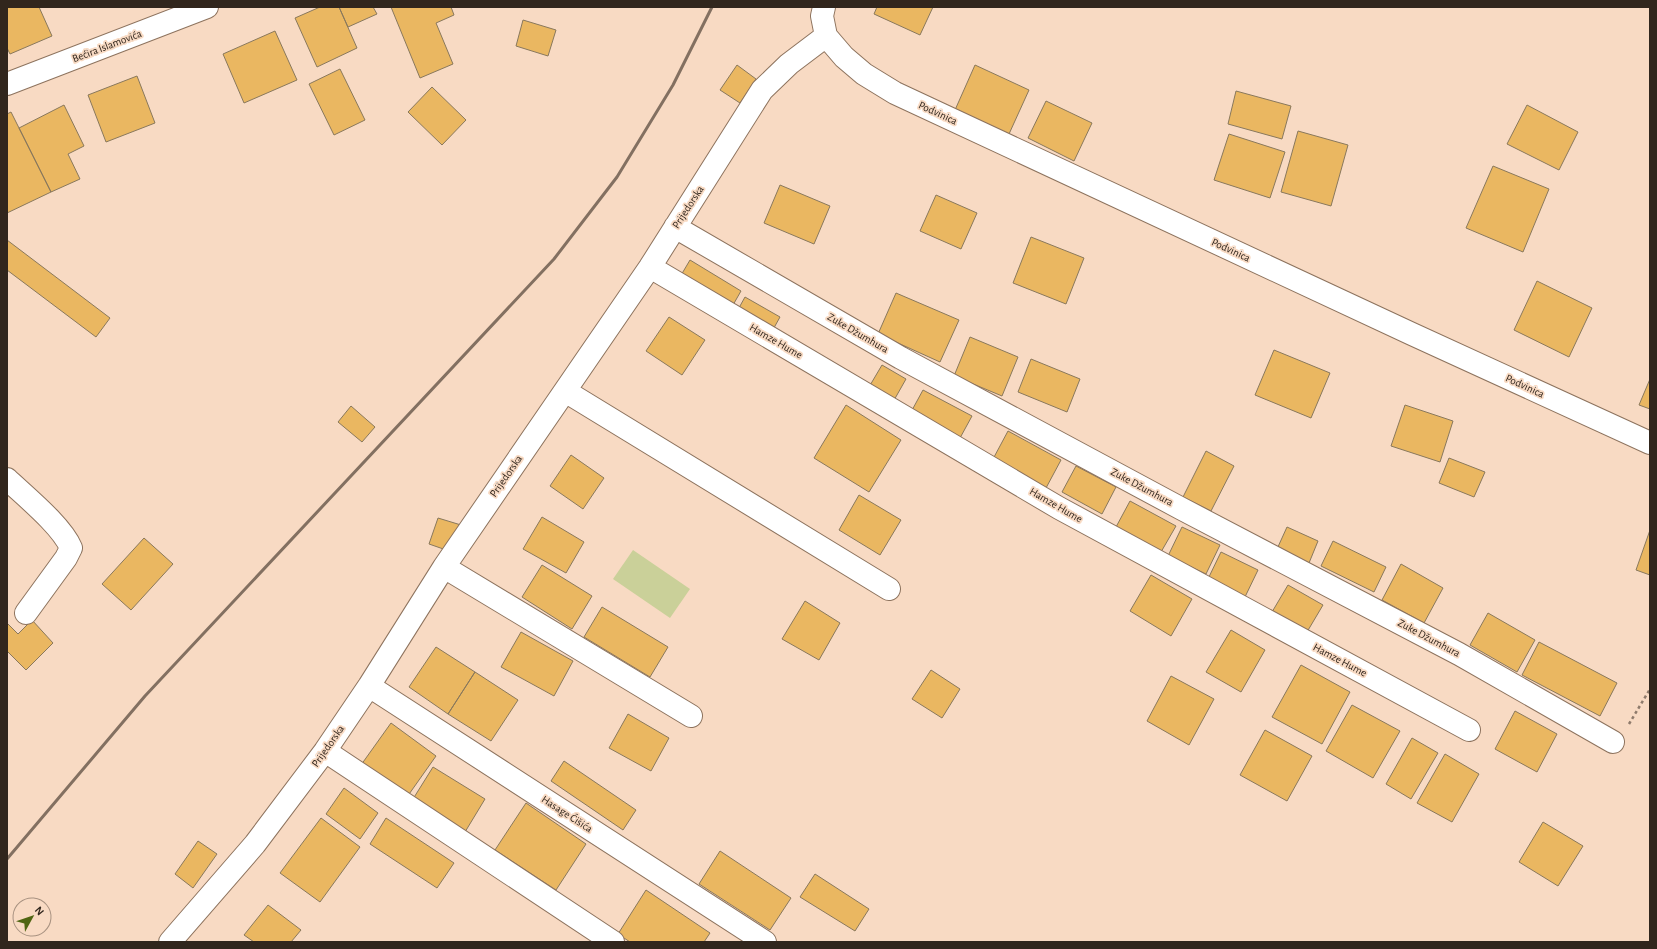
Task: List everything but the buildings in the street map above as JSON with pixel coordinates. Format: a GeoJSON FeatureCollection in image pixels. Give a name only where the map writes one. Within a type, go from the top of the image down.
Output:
{"type":"FeatureCollection","features":[{"type":"Feature","properties":{"kind":"street","name":"Bećira Islamovića"},"geometry":{"type":"LineString","coordinates":[[7,84],[207,7]]}},
{"type":"Feature","properties":{"kind":"street"},"geometry":{"type":"LineString","coordinates":[[824,7],[822,16],[826,36]]}},
{"type":"Feature","properties":{"kind":"street","name":"Prijedorska"},"geometry":{"type":"LineString","coordinates":[[170,942],[255,844],[324,751],[369,686],[444,566],[650,267],[762,90],[789,64],[826,36]]}},
{"type":"Feature","properties":{"kind":"street","name":"Podvinica"},"geometry":{"type":"LineString","coordinates":[[826,36],[844,57],[864,74],[895,93],[1412,334],[1650,443]]}},
{"type":"Feature","properties":{"kind":"street","name":"Zuke Džumhura"},"geometry":{"type":"LineString","coordinates":[[675,228],[901,358],[1182,509],[1459,654],[1613,742]]}},
{"type":"Feature","properties":{"kind":"street","name":"Hamze Hume"},"geometry":{"type":"LineString","coordinates":[[650,267],[1059,508],[1469,730]]}},
{"type":"Feature","properties":{"kind":"street"},"geometry":{"type":"LineString","coordinates":[[565,391],[889,589]]}},
{"type":"Feature","properties":{"kind":"street"},"geometry":{"type":"LineString","coordinates":[[7,479],[67,538],[71,548],[66,558],[26,613]]}},
{"type":"Feature","properties":{"kind":"street"},"geometry":{"type":"LineString","coordinates":[[444,566],[691,716]]}},
{"type":"Feature","properties":{"kind":"street","name":"Hasage Ćišića"},"geometry":{"type":"LineString","coordinates":[[369,686],[765,942]]}},
{"type":"Feature","properties":{"kind":"street"},"geometry":{"type":"LineString","coordinates":[[324,751],[612,942]]}},
{"type":"Feature","properties":{"kind":"path"},"geometry":{"type":"LineString","coordinates":[[1613,742],[1625,731],[1650,689]]}},
{"type":"Feature","properties":{"kind":"green space"},"geometry":{"type":"Polygon","coordinates":[[[633,550],[690,589],[670,618],[613,579],[633,550]]]}},
{"type":"Feature","properties":{"kind":"railway"},"geometry":{"type":"LineString","coordinates":[[7,859],[145,696],[554,259],[617,177],[673,85],[712,7]]}}]}
